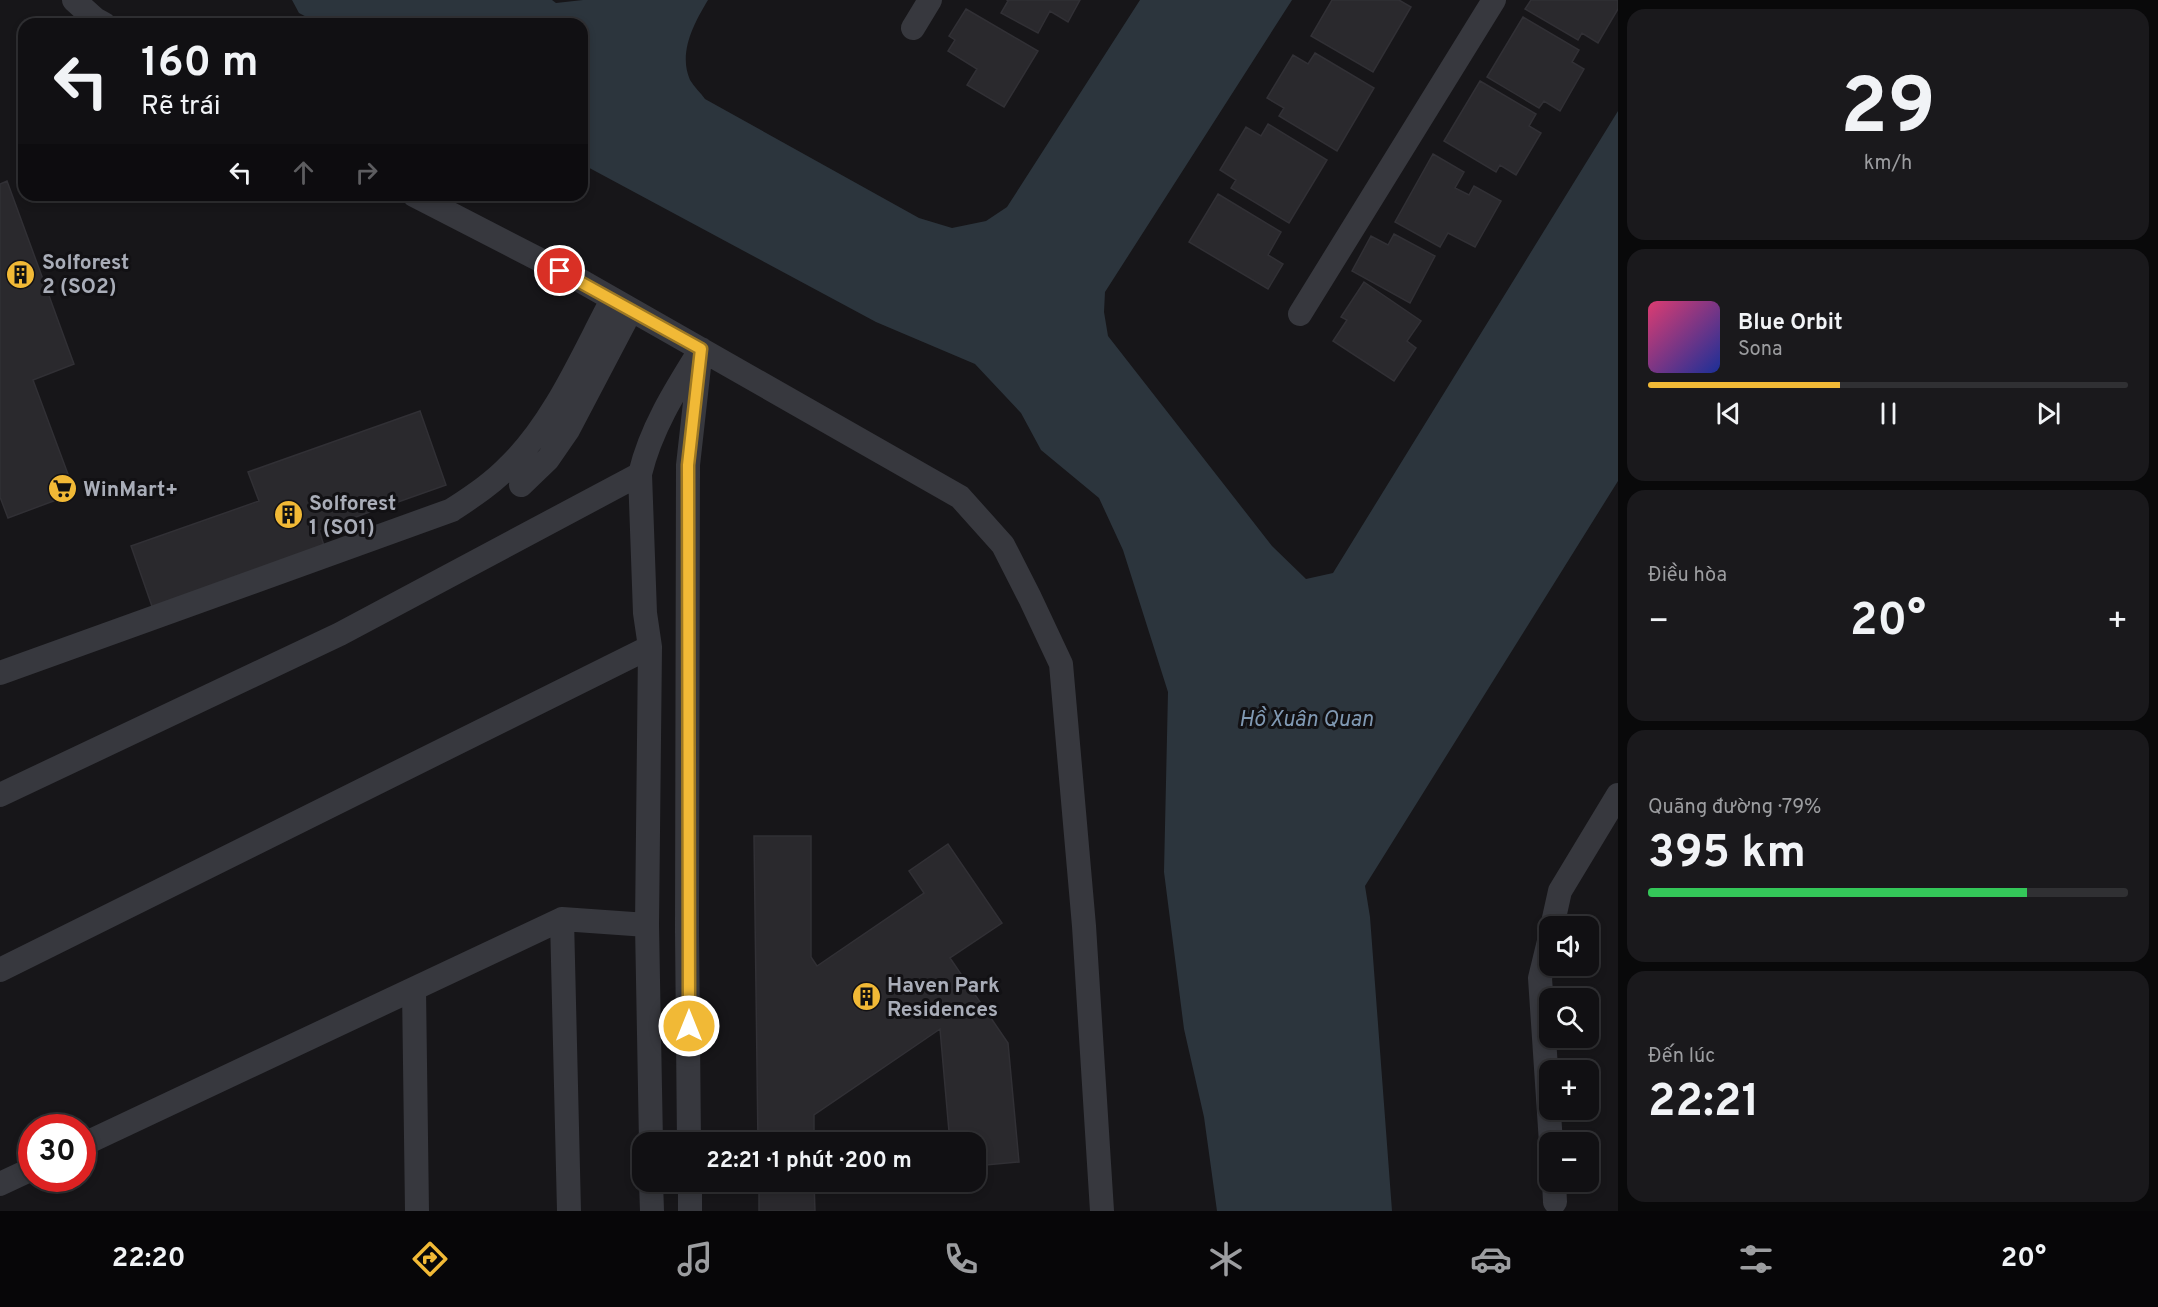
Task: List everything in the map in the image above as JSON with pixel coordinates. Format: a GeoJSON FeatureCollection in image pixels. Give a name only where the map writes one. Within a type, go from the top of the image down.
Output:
{"type":"FeatureCollection","features":[{"type":"Feature","properties":{"kind":"street"},"geometry":{"type":"LineString","coordinates":[[74,0],[94,18]]}},
{"type":"Feature","properties":{"kind":"street"},"geometry":{"type":"LineString","coordinates":[[913,28],[930,0]]}},
{"type":"Feature","properties":{"kind":"street"},"geometry":{"type":"LineString","coordinates":[[1300,314],[1494,0]]}},
{"type":"Feature","properties":{"kind":"street"},"geometry":{"type":"LineString","coordinates":[[425,201],[622,305],[960,497],[1003,545],[1060,664],[1062,676],[1084,926],[1102,1211]]}},
{"type":"Feature","properties":{"kind":"street"},"geometry":{"type":"LineString","coordinates":[[521,485],[548,459],[568,430],[622,305]]}},
{"type":"Feature","properties":{"kind":"street"},"geometry":{"type":"LineString","coordinates":[[1,673],[452,510],[486,488],[512,464],[547,421],[622,305]]}},
{"type":"Feature","properties":{"kind":"street"},"geometry":{"type":"LineString","coordinates":[[651,1132],[647,925],[650,647],[645,613],[640,474],[651,437],[661,415],[701,349]]}},
{"type":"Feature","properties":{"kind":"street"},"geometry":{"type":"LineString","coordinates":[[689,1132],[688,465],[701,349]]}},
{"type":"Feature","properties":{"kind":"street"},"geometry":{"type":"LineString","coordinates":[[0,795],[340,634],[640,474]]}},
{"type":"Feature","properties":{"kind":"street"},"geometry":{"type":"LineString","coordinates":[[0,970],[650,647]]}},
{"type":"Feature","properties":{"kind":"street"},"geometry":{"type":"LineString","coordinates":[[1554,916],[1560,891],[1618,795]]}},
{"type":"Feature","properties":{"kind":"street"},"geometry":{"type":"LineString","coordinates":[[96,1138],[562,919],[647,925]]}},
{"type":"Feature","properties":{"kind":"street"},"geometry":{"type":"LineString","coordinates":[[562,919],[569,1211]]}},
{"type":"Feature","properties":{"kind":"street"},"geometry":{"type":"LineString","coordinates":[[1540,976],[1550,1132]]}},
{"type":"Feature","properties":{"kind":"street"},"geometry":{"type":"LineString","coordinates":[[414,989],[417,1211]]}},
{"type":"Feature","properties":{"kind":"street"},"geometry":{"type":"LineString","coordinates":[[0,1184],[18,1176]]}},
{"type":"Feature","properties":{"kind":"street"},"geometry":{"type":"LineString","coordinates":[[651,1192],[652,1211]]}},
{"type":"Feature","properties":{"kind":"street"},"geometry":{"type":"LineString","coordinates":[[690,1192],[690,1211]]}},
{"type":"Feature","properties":{"kind":"water","name":"Hồ Xuân Quan"},"geometry":{"type":"Polygon","coordinates":[[[292,0],[552,0],[556,3],[583,0],[708,0],[689,38],[686,59],[690,80],[705,99],[919,218],[952,228],[986,221],[1007,207],[1140,0],[1292,0],[1105,292],[1104,312],[1108,336],[1272,546],[1306,579],[1333,573],[1618,111],[1618,481],[1365,886],[1370,917],[1392,1211],[1217,1211],[1204,1117],[1184,1029],[1164,872],[1168,692],[1123,550],[1099,498],[1041,450],[1021,413],[975,364],[876,322],[588,167],[588,18],[309,18],[299,13],[292,0]]]}},
{"type":"Feature","properties":{"kind":"building"},"geometry":{"type":"Polygon","coordinates":[[[1007,0],[1080,0],[1068,22],[1050,11],[1038,33],[1001,13],[1007,0]]]}},
{"type":"Feature","properties":{"kind":"building"},"geometry":{"type":"Polygon","coordinates":[[[1332,0],[1399,0],[1411,7],[1373,72],[1311,36],[1332,0]]]}},
{"type":"Feature","properties":{"kind":"building"},"geometry":{"type":"Polygon","coordinates":[[[1531,0],[1618,0],[1618,9],[1598,43],[1582,33],[1578,40],[1525,9],[1531,0]]]}},
{"type":"Feature","properties":{"kind":"building"},"geometry":{"type":"Polygon","coordinates":[[[966,9],[1038,51],[1004,107],[967,85],[977,69],[948,51],[955,40],[949,36],[966,9]]]}},
{"type":"Feature","properties":{"kind":"building"},"geometry":{"type":"Polygon","coordinates":[[[1523,17],[1579,50],[1572,62],[1584,69],[1560,111],[1544,101],[1539,108],[1487,77],[1523,17]]]}},
{"type":"Feature","properties":{"kind":"building"},"geometry":{"type":"Polygon","coordinates":[[[1315,53],[1374,88],[1337,151],[1279,116],[1284,108],[1267,98],[1293,55],[1308,64],[1315,53]]]}},
{"type":"Feature","properties":{"kind":"building"},"geometry":{"type":"Polygon","coordinates":[[[1480,81],[1536,114],[1529,126],[1541,133],[1516,175],[1500,165],[1496,172],[1444,141],[1480,81]]]}},
{"type":"Feature","properties":{"kind":"building"},"geometry":{"type":"Polygon","coordinates":[[[1268,124],[1327,160],[1289,223],[1231,188],[1236,180],[1220,170],[1246,127],[1261,136],[1268,124]]]}},
{"type":"Feature","properties":{"kind":"building"},"geometry":{"type":"Polygon","coordinates":[[[1433,154],[1464,172],[1455,188],[1469,195],[1474,186],[1501,201],[1475,247],[1448,233],[1440,247],[1395,222],[1433,154]]]}},
{"type":"Feature","properties":{"kind":"building","name":"Solforest 2 (SO2)"},"geometry":{"type":"Polygon","coordinates":[[[7,181],[74,364],[33,380],[75,493],[8,518],[0,497],[0,184],[7,181]]]}},
{"type":"Feature","properties":{"kind":"building"},"geometry":{"type":"Polygon","coordinates":[[[1218,194],[1281,232],[1268,255],[1283,264],[1268,289],[1189,242],[1218,194]]]}},
{"type":"Feature","properties":{"kind":"building"},"geometry":{"type":"Polygon","coordinates":[[[1394,234],[1435,256],[1410,303],[1352,271],[1371,236],[1388,245],[1394,234]]]}},
{"type":"Feature","properties":{"kind":"building"},"geometry":{"type":"Polygon","coordinates":[[[1364,282],[1421,321],[1407,341],[1416,348],[1394,381],[1333,341],[1347,320],[1341,317],[1364,282]]]}},
{"type":"Feature","properties":{"kind":"building","name":"Solforest 1 (SO1)"},"geometry":{"type":"Polygon","coordinates":[[[420,411],[446,485],[319,530],[326,552],[154,612],[131,546],[259,501],[248,472],[420,411]]]}},
{"type":"Feature","properties":{"kind":"building","name":"Haven Park Residences"},"geometry":{"type":"Polygon","coordinates":[[[754,836],[811,836],[811,957],[817,966],[924,893],[909,871],[948,844],[1002,923],[950,958],[1008,1043],[1019,1162],[986,1165],[986,1132],[949,1132],[940,1029],[814,1115],[814,1132],[758,1132],[754,836]]]}},
{"type":"Feature","properties":{"kind":"building"},"geometry":{"type":"Polygon","coordinates":[[[759,1192],[814,1192],[815,1211],[759,1211],[759,1192]]]}},
{"type":"Feature","properties":{"kind":"place","name":"Solforest 2 (SO2)"},"geometry":{"type":"Point","coordinates":[21,274]}},
{"type":"Feature","properties":{"kind":"place","name":"WinMart+"},"geometry":{"type":"Point","coordinates":[62,489]}},
{"type":"Feature","properties":{"kind":"place","name":"Solforest 1 (SO1)"},"geometry":{"type":"Point","coordinates":[288,515]}},
{"type":"Feature","properties":{"kind":"place","name":"Haven Park Residences"},"geometry":{"type":"Point","coordinates":[866,997]}},
{"type":"Feature","properties":{"kind":"route"},"geometry":{"type":"LineString","coordinates":[[560,271],[701,349],[688,465],[687,930],[689,1026]]}}]}
